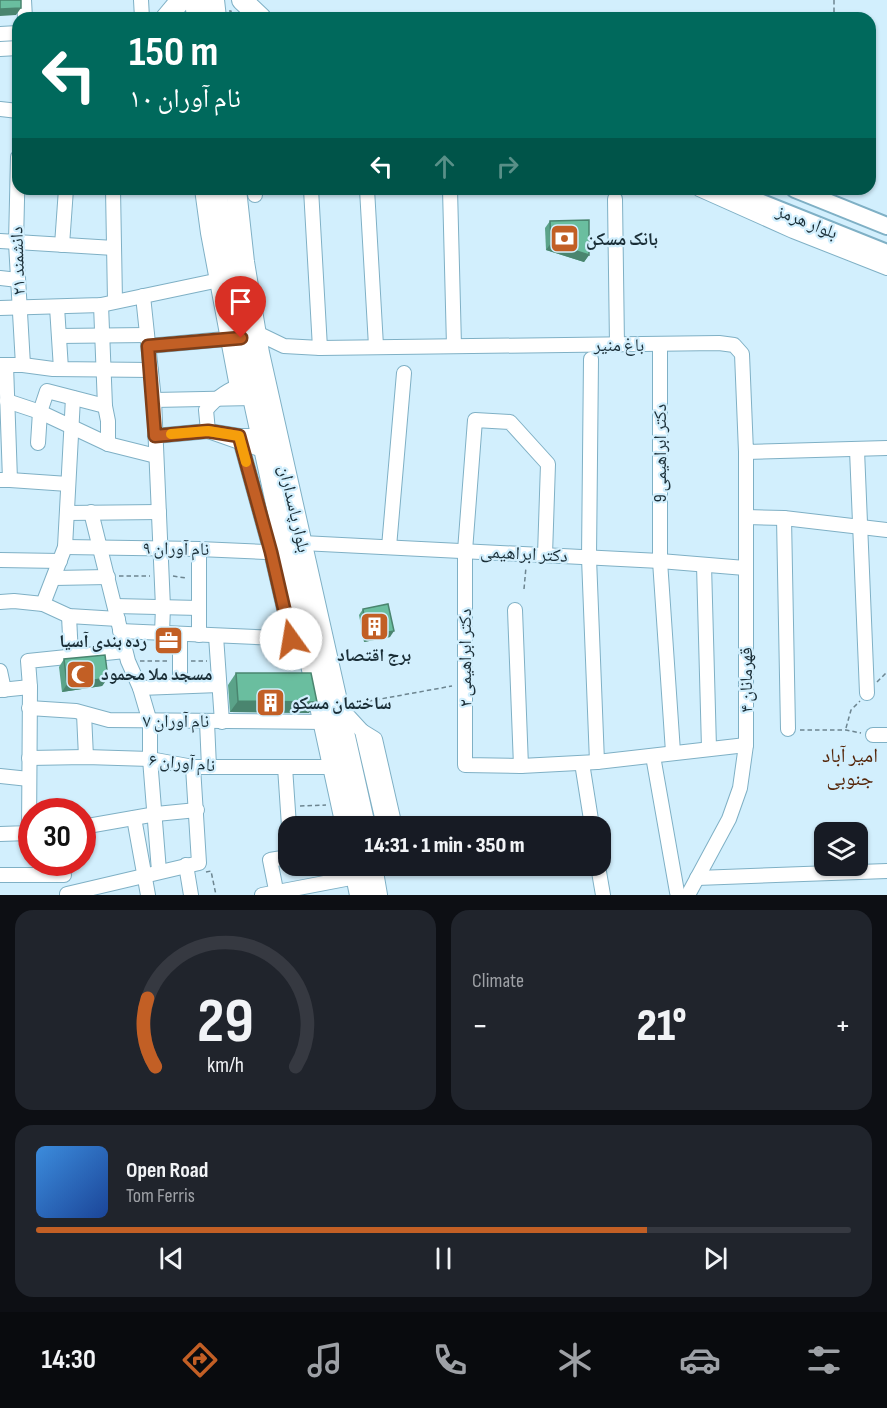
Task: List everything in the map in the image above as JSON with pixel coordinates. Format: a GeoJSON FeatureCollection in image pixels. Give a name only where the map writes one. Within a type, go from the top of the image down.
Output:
{"type":"FeatureCollection","features":[{"type":"Feature","properties":{"kind":"highway"},"geometry":{"type":"LineString","coordinates":[[171,12],[181,0]]}},
{"type":"Feature","properties":{"kind":"highway"},"geometry":{"type":"LineString","coordinates":[[242,0],[255,12]]}},
{"type":"Feature","properties":{"kind":"highway","name":"بلوار پاسداران"},"geometry":{"type":"LineString","coordinates":[[216,195],[223,280],[277,436],[287,549],[299,639],[325,722],[344,816]]}},
{"type":"Feature","properties":{"kind":"highway","name":"بلوار پاسداران"},"geometry":{"type":"LineString","coordinates":[[236,195],[241,336],[247,389],[263,443],[287,549],[339,706],[363,816]]}},
{"type":"Feature","properties":{"kind":"main road","name":"بلوار هرمز"},"geometry":{"type":"LineString","coordinates":[[741,195],[887,253]]}},
{"type":"Feature","properties":{"kind":"main road","name":"بلوار هرمز"},"geometry":{"type":"LineString","coordinates":[[810,195],[887,226]]}},
{"type":"Feature","properties":{"kind":"street","name":"دانشمند ۲۱"},"geometry":{"type":"LineString","coordinates":[[17,195],[16,243],[22,365]]}},
{"type":"Feature","properties":{"kind":"street"},"geometry":{"type":"LineString","coordinates":[[62,245],[66,195]]}},
{"type":"Feature","properties":{"kind":"street"},"geometry":{"type":"LineString","coordinates":[[108,444],[102,336],[114,248],[113,195]]}},
{"type":"Feature","properties":{"kind":"street"},"geometry":{"type":"LineString","coordinates":[[0,308],[20,309],[108,303],[223,280],[203,195]]}},
{"type":"Feature","properties":{"kind":"street"},"geometry":{"type":"LineString","coordinates":[[311,195],[320,348]]}},
{"type":"Feature","properties":{"kind":"street"},"geometry":{"type":"LineString","coordinates":[[367,195],[376,346]]}},
{"type":"Feature","properties":{"kind":"street"},"geometry":{"type":"LineString","coordinates":[[450,195],[454,346]]}},
{"type":"Feature","properties":{"kind":"street"},"geometry":{"type":"LineString","coordinates":[[713,195],[887,268]]}},
{"type":"Feature","properties":{"kind":"street"},"geometry":{"type":"LineString","coordinates":[[615,199],[618,345]]}},
{"type":"Feature","properties":{"kind":"street"},"geometry":{"type":"LineString","coordinates":[[0,241],[114,248]]}},
{"type":"Feature","properties":{"kind":"street"},"geometry":{"type":"LineString","coordinates":[[0,278],[18,280]]}},
{"type":"Feature","properties":{"kind":"street"},"geometry":{"type":"LineString","coordinates":[[143,296],[154,400],[163,607],[162,633]]}},
{"type":"Feature","properties":{"kind":"street"},"geometry":{"type":"LineString","coordinates":[[57,307],[61,369]]}},
{"type":"Feature","properties":{"kind":"street"},"geometry":{"type":"LineString","coordinates":[[59,336],[102,336],[148,340],[241,336]]}},
{"type":"Feature","properties":{"kind":"street","name":"باغ منیر"},"geometry":{"type":"LineString","coordinates":[[241,336],[284,346],[320,348],[734,345],[742,354],[746,452]]}},
{"type":"Feature","properties":{"kind":"street","name":"دکتر ابراهیمی 9"},"geometry":{"type":"LineString","coordinates":[[660,345],[660,561],[673,752]]}},
{"type":"Feature","properties":{"kind":"street"},"geometry":{"type":"LineString","coordinates":[[591,359],[589,558],[597,762]]}},
{"type":"Feature","properties":{"kind":"street"},"geometry":{"type":"LineString","coordinates":[[68,484],[5,480],[4,429],[7,401],[3,365],[61,369],[151,370]]}},
{"type":"Feature","properties":{"kind":"street"},"geometry":{"type":"LineString","coordinates":[[389,547],[404,372]]}},
{"type":"Feature","properties":{"kind":"street"},"geometry":{"type":"LineString","coordinates":[[154,400],[215,400],[247,389]]}},
{"type":"Feature","properties":{"kind":"street"},"geometry":{"type":"LineString","coordinates":[[208,431],[206,410],[215,400],[247,389]]}},
{"type":"Feature","properties":{"kind":"street"},"geometry":{"type":"LineString","coordinates":[[38,443],[40,412],[47,391],[105,406]]}},
{"type":"Feature","properties":{"kind":"street"},"geometry":{"type":"LineString","coordinates":[[43,604],[65,547],[73,398]]}},
{"type":"Feature","properties":{"kind":"street"},"geometry":{"type":"LineString","coordinates":[[7,401],[40,412],[108,444],[156,456]]}},
{"type":"Feature","properties":{"kind":"street","name":"دکتر ابراهیمی ۲"},"geometry":{"type":"LineString","coordinates":[[521,765],[465,765],[465,551],[475,420],[510,422],[548,464],[545,555]]}},
{"type":"Feature","properties":{"kind":"street"},"geometry":{"type":"LineString","coordinates":[[155,436],[208,431],[263,443]]}},
{"type":"Feature","properties":{"kind":"street"},"geometry":{"type":"LineString","coordinates":[[240,439],[287,549]]}},
{"type":"Feature","properties":{"kind":"street"},"geometry":{"type":"LineString","coordinates":[[746,452],[887,448]]}},
{"type":"Feature","properties":{"kind":"street"},"geometry":{"type":"LineString","coordinates":[[857,450],[862,525],[867,693]]}},
{"type":"Feature","properties":{"kind":"street","name":"قهرمانان ۴"},"geometry":{"type":"LineString","coordinates":[[680,894],[697,878],[729,819],[740,788],[746,745],[746,452]]}},
{"type":"Feature","properties":{"kind":"street"},"geometry":{"type":"LineString","coordinates":[[91,512],[125,651],[140,688],[150,722],[150,759],[159,871]]}},
{"type":"Feature","properties":{"kind":"street"},"geometry":{"type":"LineString","coordinates":[[67,513],[159,512]]}},
{"type":"Feature","properties":{"kind":"street"},"geometry":{"type":"LineString","coordinates":[[746,517],[862,525],[887,530]]}},
{"type":"Feature","properties":{"kind":"street"},"geometry":{"type":"LineString","coordinates":[[784,518],[788,729]]}},
{"type":"Feature","properties":{"kind":"street","name":"نام آوران ۹"},"geometry":{"type":"LineString","coordinates":[[65,547],[287,549]]}},
{"type":"Feature","properties":{"kind":"street","name":"دکتر ابراهیمی"},"geometry":{"type":"LineString","coordinates":[[287,549],[389,547],[660,561],[745,568]]}},
{"type":"Feature","properties":{"kind":"street"},"geometry":{"type":"LineString","coordinates":[[199,549],[199,635]]}},
{"type":"Feature","properties":{"kind":"street"},"geometry":{"type":"LineString","coordinates":[[0,560],[60,561]]}},
{"type":"Feature","properties":{"kind":"street"},"geometry":{"type":"LineString","coordinates":[[704,565],[709,748]]}},
{"type":"Feature","properties":{"kind":"street"},"geometry":{"type":"LineString","coordinates":[[54,578],[108,577]]}},
{"type":"Feature","properties":{"kind":"street"},"geometry":{"type":"LineString","coordinates":[[0,602],[43,604],[69,616],[118,619],[162,633],[299,639]]}},
{"type":"Feature","properties":{"kind":"street"},"geometry":{"type":"LineString","coordinates":[[118,619],[163,607],[199,608]]}},
{"type":"Feature","properties":{"kind":"street"},"geometry":{"type":"LineString","coordinates":[[515,610],[521,765],[597,762],[746,745]]}},
{"type":"Feature","properties":{"kind":"street"},"geometry":{"type":"LineString","coordinates":[[69,616],[71,656]]}},
{"type":"Feature","properties":{"kind":"street"},"geometry":{"type":"LineString","coordinates":[[180,634],[180,686]]}},
{"type":"Feature","properties":{"kind":"street"},"geometry":{"type":"LineString","coordinates":[[216,636],[222,722]]}},
{"type":"Feature","properties":{"kind":"street"},"geometry":{"type":"LineString","coordinates":[[29,798],[28,661],[125,651]]}},
{"type":"Feature","properties":{"kind":"street"},"geometry":{"type":"LineString","coordinates":[[0,671],[2,690],[30,687]]}},
{"type":"Feature","properties":{"kind":"street"},"geometry":{"type":"LineString","coordinates":[[140,688],[219,685]]}},
{"type":"Feature","properties":{"kind":"street"},"geometry":{"type":"LineString","coordinates":[[339,706],[362,731],[383,816]]}},
{"type":"Feature","properties":{"kind":"street","name":"نام آوران ۷"},"geometry":{"type":"LineString","coordinates":[[29,708],[84,714],[109,720],[150,722],[325,722]]}},
{"type":"Feature","properties":{"kind":"street"},"geometry":{"type":"LineString","coordinates":[[84,714],[86,757]]}},
{"type":"Feature","properties":{"kind":"street"},"geometry":{"type":"LineString","coordinates":[[207,722],[209,767]]}},
{"type":"Feature","properties":{"kind":"street"},"geometry":{"type":"LineString","coordinates":[[653,756],[680,894]]}},
{"type":"Feature","properties":{"kind":"street","name":"نام آوران ۶"},"geometry":{"type":"LineString","coordinates":[[29,758],[150,759],[209,767],[334,767]]}},
{"type":"Feature","properties":{"kind":"street"},"geometry":{"type":"LineString","coordinates":[[582,763],[590,816]]}},
{"type":"Feature","properties":{"kind":"street"},"geometry":{"type":"LineString","coordinates":[[191,895],[197,810],[193,766]]}},
{"type":"Feature","properties":{"kind":"street"},"geometry":{"type":"LineString","coordinates":[[285,767],[288,816]]}},
{"type":"Feature","properties":{"kind":"street"},"geometry":{"type":"LineString","coordinates":[[0,776],[29,779]]}},
{"type":"Feature","properties":{"kind":"street"},"geometry":{"type":"LineString","coordinates":[[96,825],[156,814],[197,810]]}},
{"type":"Feature","properties":{"kind":"street"},"geometry":{"type":"LineString","coordinates":[[134,818],[148,895]]}},
{"type":"Feature","properties":{"kind":"street"},"geometry":{"type":"LineString","coordinates":[[0,834],[18,833]]}},
{"type":"Feature","properties":{"kind":"street"},"geometry":{"type":"LineString","coordinates":[[277,893],[270,860],[278,859]]}},
{"type":"Feature","properties":{"kind":"street"},"geometry":{"type":"LineString","coordinates":[[65,876],[67,895],[193,864]]}},
{"type":"Feature","properties":{"kind":"street"},"geometry":{"type":"LineString","coordinates":[[697,878],[887,871]]}},
{"type":"Feature","properties":{"kind":"street"},"geometry":{"type":"LineString","coordinates":[[0,874],[18,873]]}},
{"type":"Feature","properties":{"kind":"street"},"geometry":{"type":"LineString","coordinates":[[600,876],[603,895]]}},
{"type":"Feature","properties":{"kind":"street"},"geometry":{"type":"LineString","coordinates":[[262,895],[367,878]]}},
{"type":"Feature","properties":{"kind":"path"},"geometry":{"type":"LineString","coordinates":[[524,589],[527,554]]}},
{"type":"Feature","properties":{"kind":"path"},"geometry":{"type":"LineString","coordinates":[[339,706],[465,684]]}},
{"type":"Feature","properties":{"kind":"path"},"geometry":{"type":"LineString","coordinates":[[788,729],[846,730],[880,735]]}},
{"type":"Feature","properties":{"kind":"path"},"geometry":{"type":"LineString","coordinates":[[288,807],[342,805]]}},
{"type":"Feature","properties":{"kind":"path"},"geometry":{"type":"LineString","coordinates":[[193,864],[203,872],[211,871],[216,895]]}},
{"type":"Feature","properties":{"kind":"building"},"geometry":{"type":"Polygon","coordinates":[[[0,0],[21,0],[21,8],[0,9],[0,0]]]}},
{"type":"Feature","properties":{"kind":"building","name":"بانک مسکن"},"geometry":{"type":"Polygon","coordinates":[[[589,220],[589,255],[551,243],[550,221],[589,220]]]}},
{"type":"Feature","properties":{"kind":"building","name":"برج اقتصاد"},"geometry":{"type":"Polygon","coordinates":[[[388,604],[394,631],[367,636],[363,609],[388,604]]]}},
{"type":"Feature","properties":{"kind":"building","name":"مسجد ملا محمود"},"geometry":{"type":"Polygon","coordinates":[[[105,655],[108,678],[67,684],[64,659],[105,655]]]}},
{"type":"Feature","properties":{"kind":"building"},"geometry":{"type":"Polygon","coordinates":[[[236,673],[311,673],[317,702],[238,701],[236,673]]]}},
{"type":"Feature","properties":{"kind":"slow traffic"},"geometry":{"type":"LineString","coordinates":[[171,434],[208,431],[239,436],[246,462]]}},
{"type":"Feature","properties":{"kind":"place","name":"بانک مسکن"},"geometry":{"type":"Point","coordinates":[565,239]}},
{"type":"Feature","properties":{"kind":"place","name":"برج اقتصاد"},"geometry":{"type":"Point","coordinates":[374,626]}},
{"type":"Feature","properties":{"kind":"place","name":"رده بندی آسیا"},"geometry":{"type":"Point","coordinates":[168,641]}},
{"type":"Feature","properties":{"kind":"place","name":"مسجد ملا محمود"},"geometry":{"type":"Point","coordinates":[80,674]}},
{"type":"Feature","properties":{"kind":"place","name":"ساختمان مسکو"},"geometry":{"type":"Point","coordinates":[270,703]}},
{"type":"Feature","properties":{"kind":"district","name":"امير آباد جنوبی"},"geometry":{"type":"Point","coordinates":[850,768]}},
{"type":"Feature","properties":{"kind":"route"},"geometry":{"type":"LineString","coordinates":[[241,338],[148,346],[155,436],[208,431],[239,436],[271,552],[291,639]]}}]}
